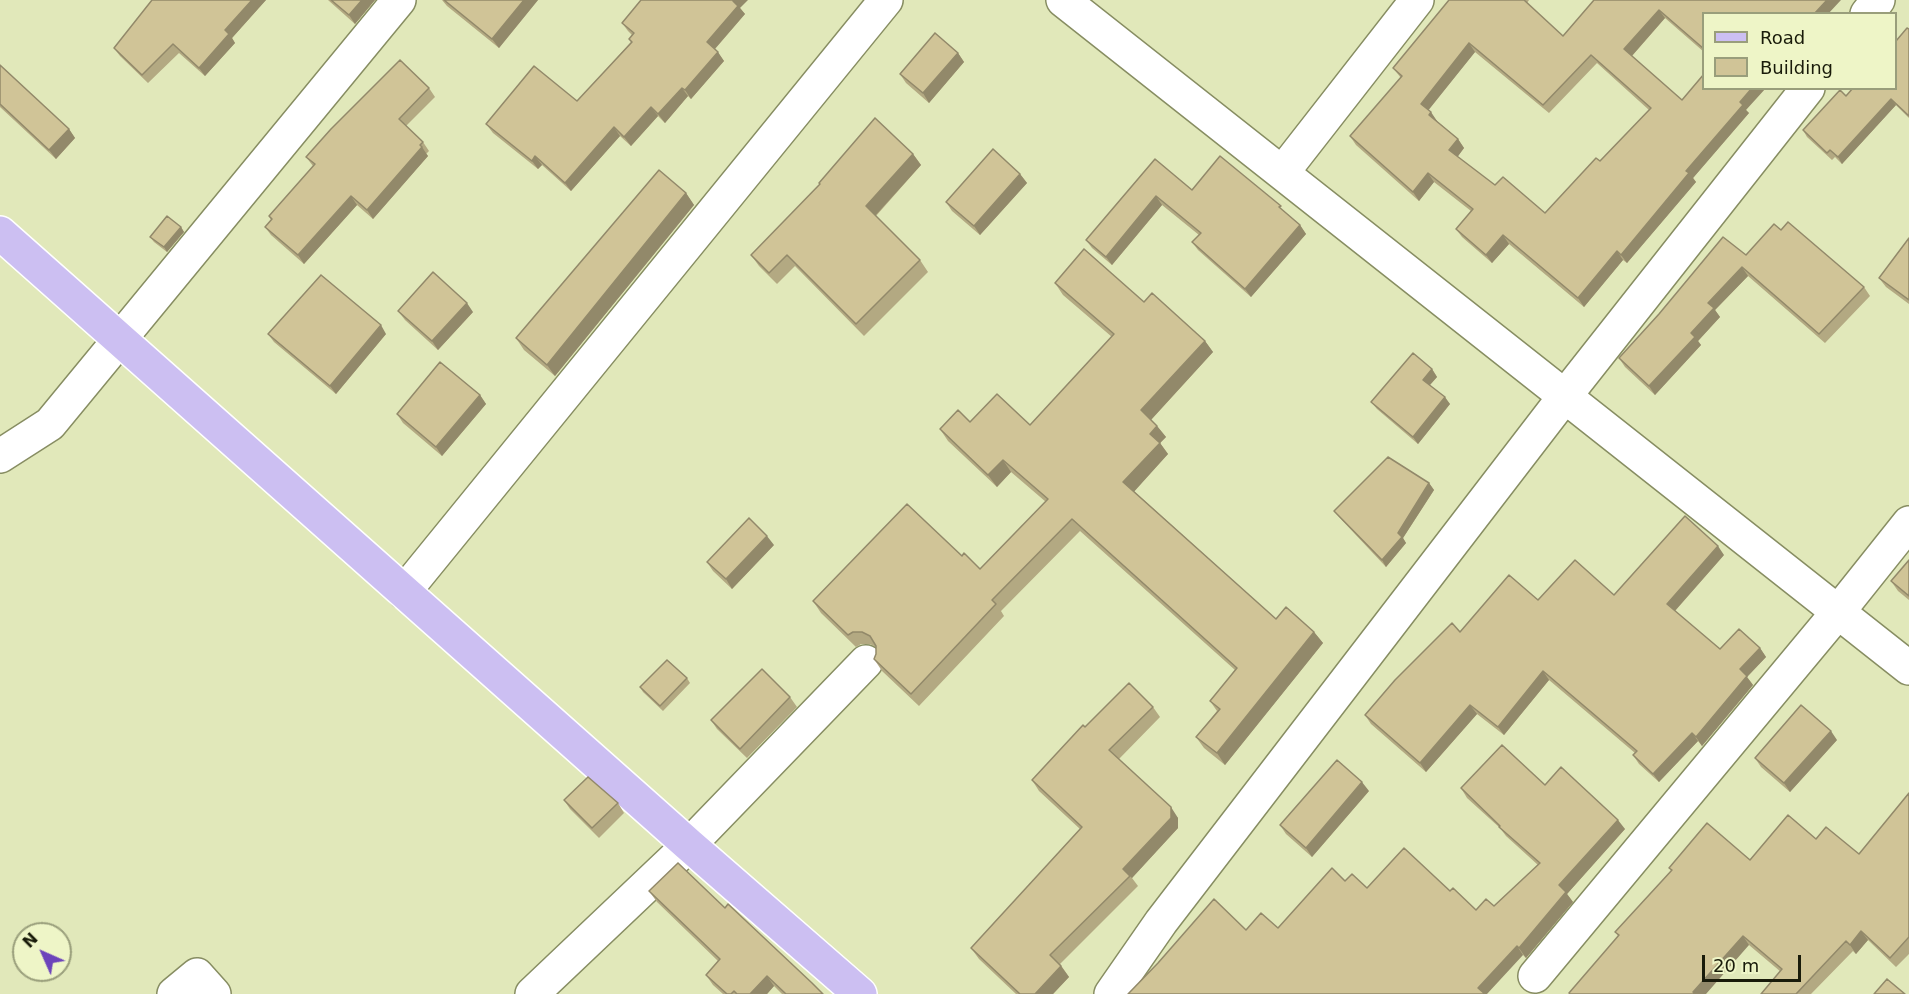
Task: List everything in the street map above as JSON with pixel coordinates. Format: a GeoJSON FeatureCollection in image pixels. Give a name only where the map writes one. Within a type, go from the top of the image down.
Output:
{"type":"FeatureCollection","features":[{"type":"Feature","properties":{"kind":"main road"},"geometry":{"type":"LineString","coordinates":[[0,233],[856,993]]}},
{"type":"Feature","properties":{"kind":"street"},"geometry":{"type":"LineString","coordinates":[[0,456],[50,424],[399,0]]}},
{"type":"Feature","properties":{"kind":"street"},"geometry":{"type":"LineString","coordinates":[[404,592],[886,0]]}},
{"type":"Feature","properties":{"kind":"street"},"geometry":{"type":"LineString","coordinates":[[1063,0],[1909,668]]}},
{"type":"Feature","properties":{"kind":"street"},"geometry":{"type":"LineString","coordinates":[[1282,173],[1417,0]]}},
{"type":"Feature","properties":{"kind":"street"},"geometry":{"type":"LineString","coordinates":[[1869,12],[1878,0]]}},
{"type":"Feature","properties":{"kind":"street"},"geometry":{"type":"LineString","coordinates":[[1110,994],[1161,922],[1564,396],[1806,90]]}},
{"type":"Feature","properties":{"kind":"street"},"geometry":{"type":"LineString","coordinates":[[1535,976],[1838,612],[1909,523]]}},
{"type":"Feature","properties":{"kind":"street"},"geometry":{"type":"LineString","coordinates":[[532,994],[689,845],[866,662]]}},
{"type":"Feature","properties":{"kind":"street"},"geometry":{"type":"LineString","coordinates":[[174,994],[197,975],[214,994]]}},
{"type":"Feature","properties":{"kind":"building"},"geometry":{"type":"Polygon","coordinates":[[[152,0],[252,0],[225,30],[229,34],[199,68],[173,44],[142,75],[114,48],[152,0]]]}},
{"type":"Feature","properties":{"kind":"building"},"geometry":{"type":"Polygon","coordinates":[[[331,0],[362,0],[349,15],[331,0]]]}},
{"type":"Feature","properties":{"kind":"building"},"geometry":{"type":"Polygon","coordinates":[[[444,0],[524,0],[492,39],[444,0]]]}},
{"type":"Feature","properties":{"kind":"building"},"geometry":{"type":"Polygon","coordinates":[[[641,0],[734,0],[738,6],[707,42],[718,52],[685,90],[682,88],[658,114],[651,107],[624,137],[614,127],[565,183],[535,156],[532,161],[486,124],[534,66],[577,101],[632,42],[629,39],[634,33],[622,23],[641,0]]]}},
{"type":"Feature","properties":{"kind":"building"},"geometry":{"type":"Polygon","coordinates":[[[1449,0],[1524,0],[1563,36],[1594,0],[1827,0],[1816,12],[1702,12],[1702,47],[1659,10],[1624,49],[1682,100],[1702,76],[1702,90],[1750,90],[1740,102],[1743,105],[1686,171],[1689,173],[1621,255],[1617,251],[1578,298],[1503,235],[1486,255],[1456,229],[1473,209],[1428,173],[1413,192],[1350,136],[1402,76],[1393,68],[1449,0]],[[1469,43],[1421,104],[1431,112],[1429,115],[1458,139],[1449,150],[1495,185],[1503,177],[1545,213],[1596,158],[1600,161],[1651,108],[1591,55],[1543,105],[1469,43]]]}},
{"type":"Feature","properties":{"kind":"building"},"geometry":{"type":"Polygon","coordinates":[[[1907,28],[1909,29],[1909,116],[1891,99],[1838,157],[1830,150],[1827,153],[1803,130],[1840,90],[1846,96],[1851,90],[1897,90],[1897,40],[1907,28]]]}},
{"type":"Feature","properties":{"kind":"building"},"geometry":{"type":"Polygon","coordinates":[[[935,33],[958,53],[923,93],[900,74],[935,33]]]}},
{"type":"Feature","properties":{"kind":"building"},"geometry":{"type":"Polygon","coordinates":[[[400,60],[429,88],[399,119],[423,142],[420,145],[422,147],[367,210],[351,196],[298,255],[265,227],[272,219],[269,216],[315,164],[306,157],[400,60]]]}},
{"type":"Feature","properties":{"kind":"building"},"geometry":{"type":"Polygon","coordinates":[[[0,65],[69,129],[49,150],[0,104],[0,65]]]}},
{"type":"Feature","properties":{"kind":"building"},"geometry":{"type":"Polygon","coordinates":[[[875,118],[913,154],[866,206],[920,260],[856,324],[787,255],[769,273],[751,255],[820,184],[875,118]]]}},
{"type":"Feature","properties":{"kind":"building"},"geometry":{"type":"Polygon","coordinates":[[[993,149],[1020,174],[974,226],[946,202],[993,149]]]}},
{"type":"Feature","properties":{"kind":"building"},"geometry":{"type":"Polygon","coordinates":[[[1220,156],[1281,206],[1279,207],[1300,225],[1245,289],[1192,242],[1201,233],[1156,196],[1106,257],[1086,240],[1155,159],[1192,190],[1220,156]]]}},
{"type":"Feature","properties":{"kind":"building"},"geometry":{"type":"Polygon","coordinates":[[[659,170],[686,193],[547,365],[516,338],[659,170]]]}},
{"type":"Feature","properties":{"kind":"building"},"geometry":{"type":"Polygon","coordinates":[[[167,216],[181,227],[164,247],[150,237],[167,216]]]}},
{"type":"Feature","properties":{"kind":"building"},"geometry":{"type":"Polygon","coordinates":[[[1788,222],[1864,287],[1819,334],[1742,267],[1708,303],[1714,308],[1691,333],[1695,337],[1649,386],[1619,358],[1723,237],[1746,255],[1774,224],[1781,230],[1788,222]]]}},
{"type":"Feature","properties":{"kind":"building"},"geometry":{"type":"Polygon","coordinates":[[[1909,238],[1909,300],[1879,278],[1909,238]]]}},
{"type":"Feature","properties":{"kind":"building"},"geometry":{"type":"Polygon","coordinates":[[[1084,249],[1144,302],[1152,293],[1205,341],[1141,410],[1157,426],[1150,434],[1160,443],[1123,482],[1276,619],[1286,607],[1314,632],[1217,753],[1196,737],[1220,709],[1210,701],[1237,668],[1072,519],[992,600],[996,604],[911,694],[874,659],[876,646],[870,636],[862,632],[853,632],[848,635],[813,601],[907,504],[962,556],[964,553],[980,569],[1048,499],[1003,460],[988,475],[940,429],[958,410],[970,422],[997,394],[1030,425],[1114,334],[1055,283],[1084,249]]]}},
{"type":"Feature","properties":{"kind":"building"},"geometry":{"type":"Polygon","coordinates":[[[433,272],[467,303],[432,341],[398,311],[433,272]]]}},
{"type":"Feature","properties":{"kind":"building"},"geometry":{"type":"Polygon","coordinates":[[[321,275],[381,325],[330,386],[268,334],[321,275]]]}},
{"type":"Feature","properties":{"kind":"building"},"geometry":{"type":"Polygon","coordinates":[[[1413,353],[1432,369],[1423,380],[1445,397],[1413,437],[1371,402],[1413,353]]]}},
{"type":"Feature","properties":{"kind":"building"},"geometry":{"type":"Polygon","coordinates":[[[440,362],[480,395],[436,447],[397,414],[440,362]]]}},
{"type":"Feature","properties":{"kind":"building"},"geometry":{"type":"Polygon","coordinates":[[[1388,457],[1429,483],[1398,533],[1402,537],[1382,560],[1334,511],[1388,457]]]}},
{"type":"Feature","properties":{"kind":"building"},"geometry":{"type":"Polygon","coordinates":[[[1685,516],[1718,546],[1667,604],[1720,649],[1739,629],[1760,648],[1740,669],[1747,676],[1696,737],[1692,733],[1653,774],[1633,755],[1637,751],[1543,671],[1498,727],[1470,705],[1420,763],[1365,715],[1395,680],[1452,623],[1460,632],[1509,575],[1538,600],[1575,560],[1614,595],[1685,516]]]}},
{"type":"Feature","properties":{"kind":"building"},"geometry":{"type":"Polygon","coordinates":[[[749,518],[767,536],[726,579],[707,562],[749,518]]]}},
{"type":"Feature","properties":{"kind":"building"},"geometry":{"type":"Polygon","coordinates":[[[1909,560],[1909,596],[1891,581],[1909,560]]]}},
{"type":"Feature","properties":{"kind":"building"},"geometry":{"type":"Polygon","coordinates":[[[667,660],[687,678],[660,706],[640,687],[667,660]]]}},
{"type":"Feature","properties":{"kind":"building"},"geometry":{"type":"Polygon","coordinates":[[[762,669],[790,697],[740,749],[711,720],[762,669]]]}},
{"type":"Feature","properties":{"kind":"building"},"geometry":{"type":"Polygon","coordinates":[[[1129,683],[1153,707],[1109,750],[1171,807],[1171,818],[1123,869],[1130,876],[1050,955],[1061,966],[1035,994],[1020,994],[971,948],[1082,827],[1032,780],[1083,725],[1085,727],[1129,683]]]}},
{"type":"Feature","properties":{"kind":"building"},"geometry":{"type":"Polygon","coordinates":[[[1801,705],[1831,731],[1784,783],[1755,758],[1801,705]]]}},
{"type":"Feature","properties":{"kind":"building"},"geometry":{"type":"Polygon","coordinates":[[[1502,745],[1545,785],[1561,767],[1618,820],[1559,885],[1566,892],[1519,948],[1517,946],[1478,988],[1485,994],[1128,994],[1214,899],[1246,930],[1261,913],[1278,928],[1332,868],[1345,881],[1352,874],[1367,888],[1404,848],[1450,891],[1453,888],[1476,910],[1486,899],[1494,906],[1540,863],[1499,827],[1461,788],[1502,745]]]}},
{"type":"Feature","properties":{"kind":"building"},"geometry":{"type":"Polygon","coordinates":[[[1337,760],[1362,782],[1306,848],[1280,825],[1337,760]]]}},
{"type":"Feature","properties":{"kind":"building"},"geometry":{"type":"Polygon","coordinates":[[[588,777],[618,803],[592,828],[564,800],[588,777]]]}},
{"type":"Feature","properties":{"kind":"building"},"geometry":{"type":"Polygon","coordinates":[[[1909,793],[1909,937],[1890,958],[1861,931],[1850,945],[1846,941],[1796,994],[1761,994],[1782,969],[1743,936],[1693,992],[1695,994],[1569,993],[1619,935],[1615,932],[1672,870],[1669,868],[1707,823],[1750,860],[1788,815],[1816,839],[1826,827],[1859,854],[1909,793]]]}},
{"type":"Feature","properties":{"kind":"building"},"geometry":{"type":"Polygon","coordinates":[[[678,863],[725,908],[728,904],[823,994],[786,994],[767,976],[750,994],[737,994],[734,991],[727,994],[706,975],[720,959],[649,891],[678,863]]]}},
{"type":"Feature","properties":{"kind":"building"},"geometry":{"type":"Polygon","coordinates":[[[1887,979],[1905,994],[1874,994],[1887,979]]]}}]}
